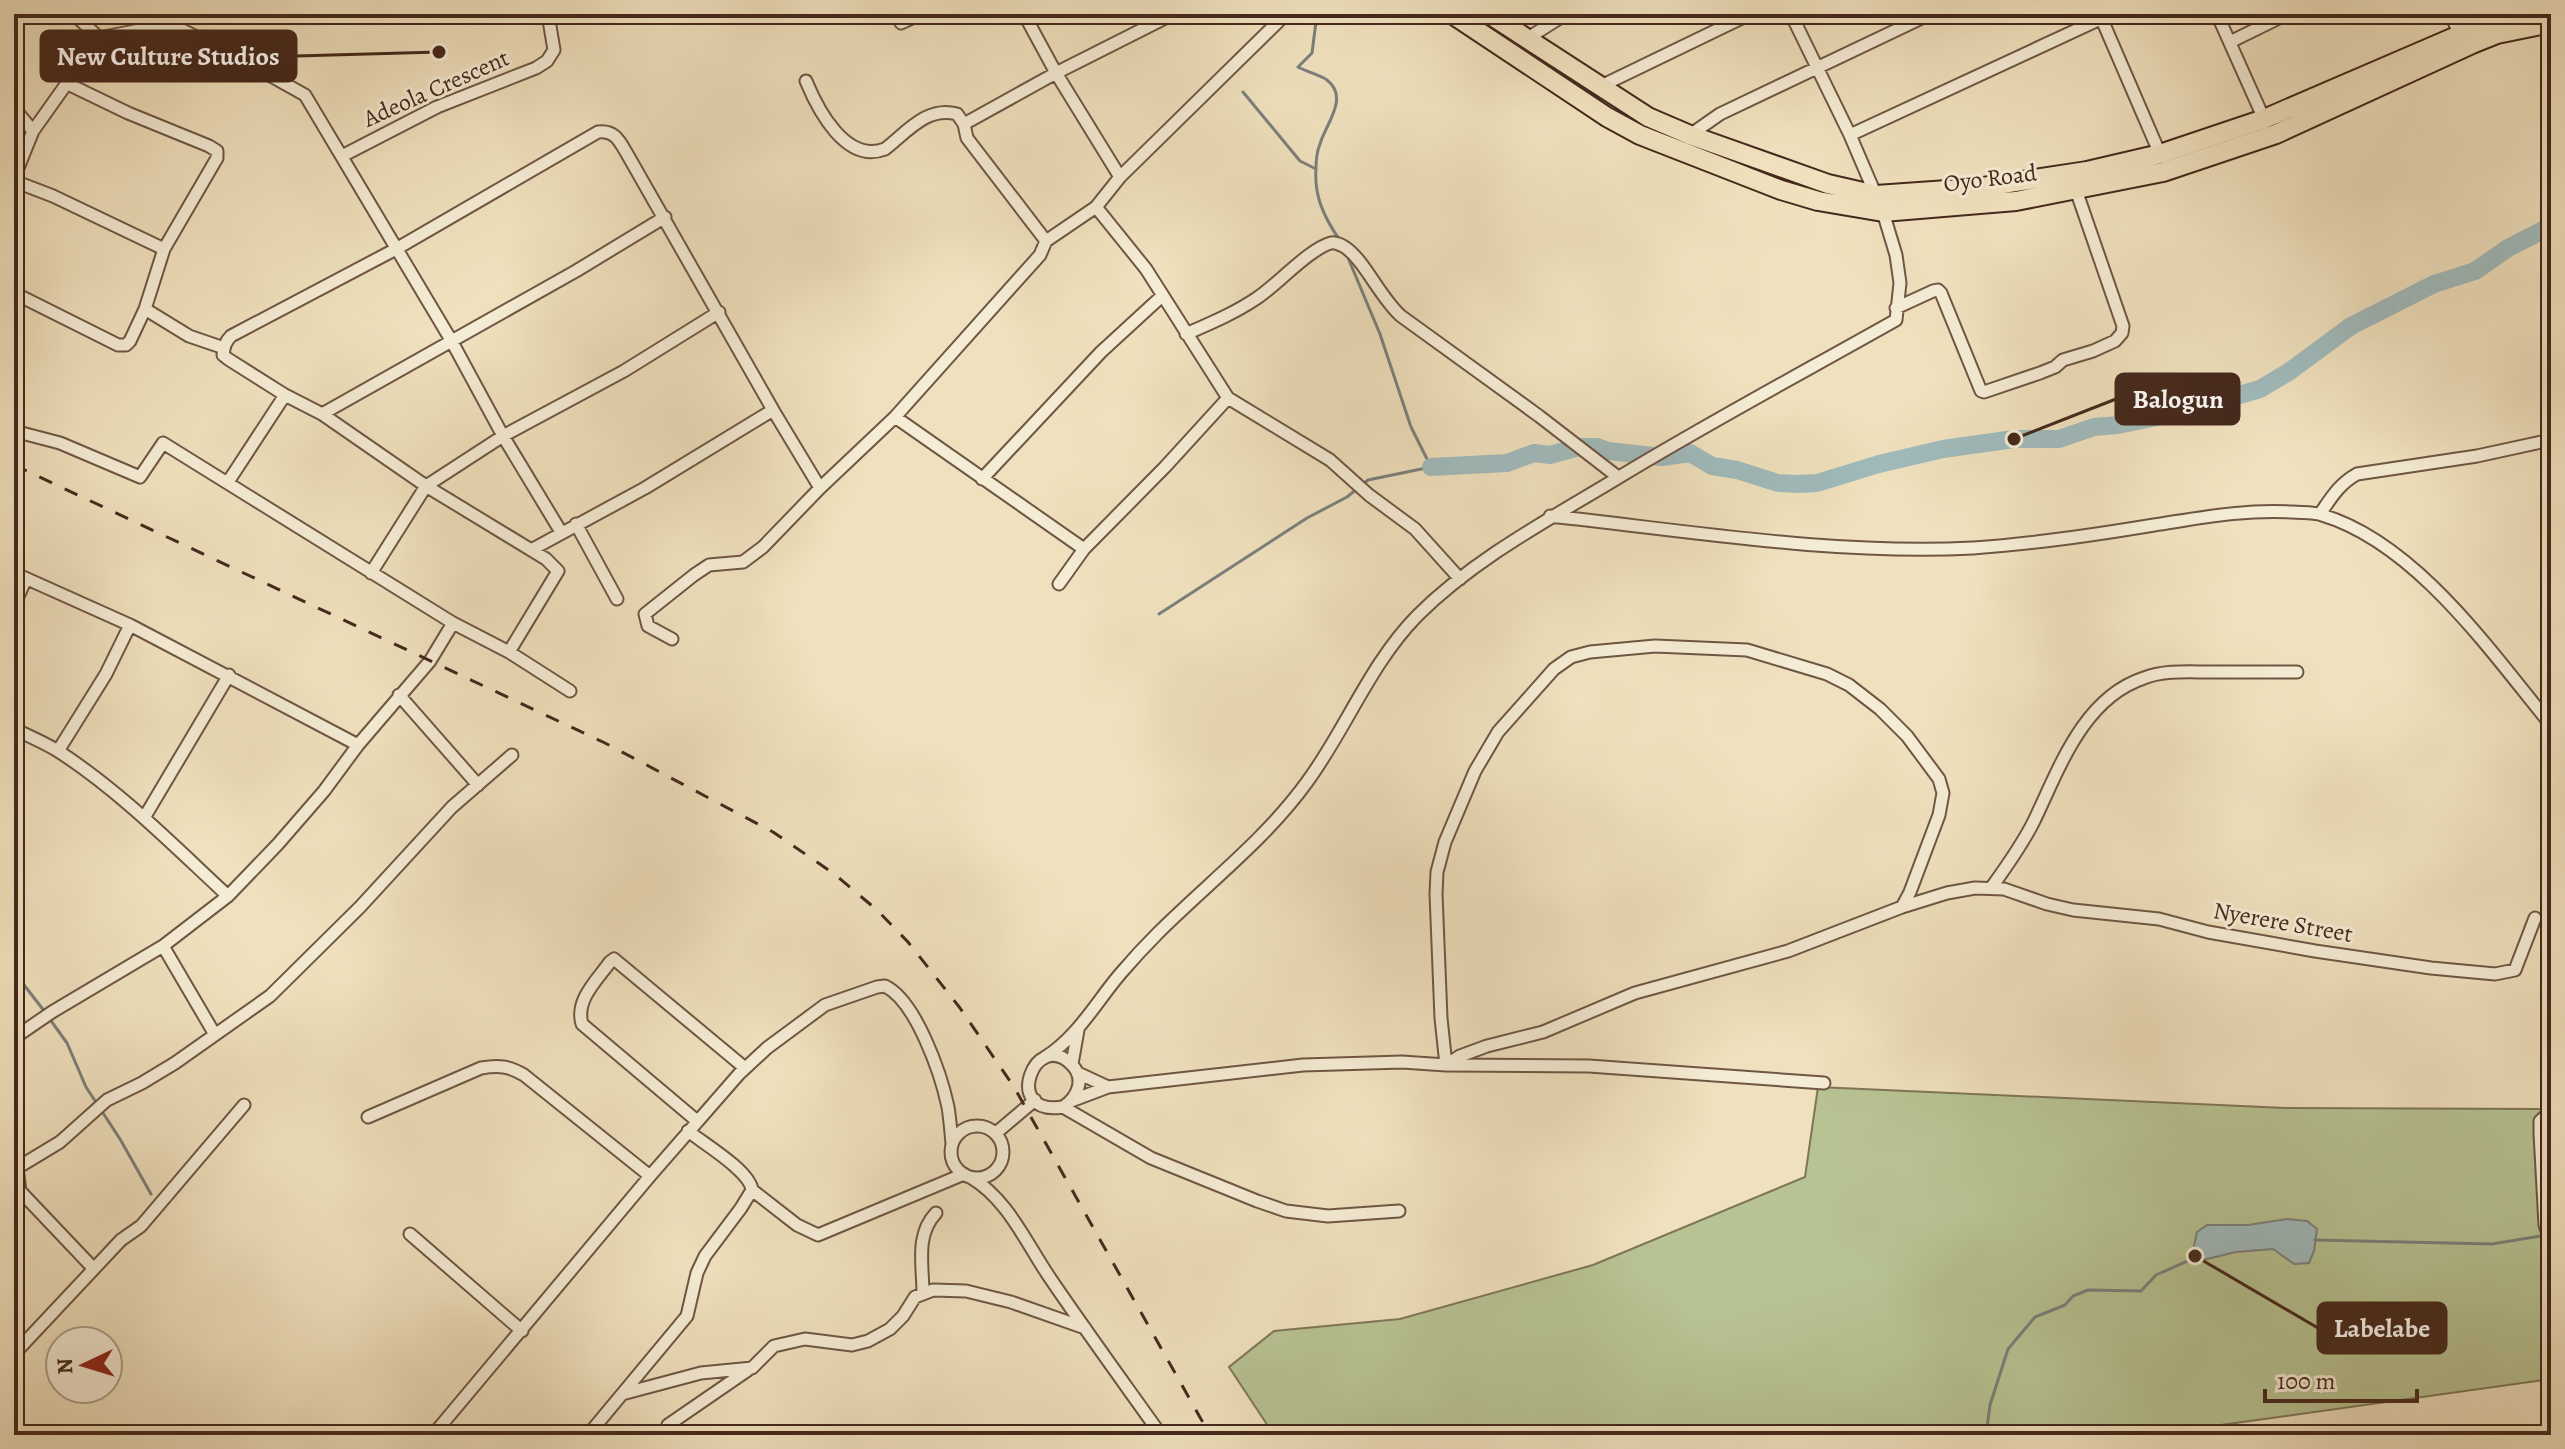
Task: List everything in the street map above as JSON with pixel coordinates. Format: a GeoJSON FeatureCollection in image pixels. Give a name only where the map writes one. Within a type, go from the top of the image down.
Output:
{"type":"FeatureCollection","features":[{"type":"Feature","properties":{"kind":"main road","name":"Oyo Road"},"geometry":{"type":"LineString","coordinates":[[1452,14],[1607,117],[1640,135],[1781,190],[1818,201],[1979,206],[2163,172],[2258,141],[2522,14]]}},
{"type":"Feature","properties":{"kind":"main road","name":"Oyo Road"},"geometry":{"type":"LineString","coordinates":[[1489,14],[1648,117],[1879,203],[2087,171],[2160,154],[2264,119],[2462,41],[2551,23]]}},
{"type":"Feature","properties":{"kind":"street"},"geometry":{"type":"LineString","coordinates":[[74,14],[99,38]]}},
{"type":"Feature","properties":{"kind":"street"},"geometry":{"type":"LineString","coordinates":[[164,249],[14,180],[33,131],[99,38],[170,24],[179,14]]}},
{"type":"Feature","properties":{"kind":"street","name":"Adeola Crescent"},"geometry":{"type":"LineString","coordinates":[[342,156],[437,107],[547,61],[554,50],[548,14]]}},
{"type":"Feature","properties":{"kind":"street"},"geometry":{"type":"LineString","coordinates":[[901,23],[921,14]]}},
{"type":"Feature","properties":{"kind":"street"},"geometry":{"type":"LineString","coordinates":[[1024,14],[1120,177]]}},
{"type":"Feature","properties":{"kind":"street"},"geometry":{"type":"LineString","coordinates":[[964,124],[1173,14]]}},
{"type":"Feature","properties":{"kind":"street"},"geometry":{"type":"LineString","coordinates":[[672,639],[648,626],[645,614],[709,565],[743,562],[763,547],[895,417],[1040,255],[1046,241],[1096,207],[1120,177],[1286,14]]}},
{"type":"Feature","properties":{"kind":"street"},"geometry":{"type":"LineString","coordinates":[[1528,38],[1566,14]]}},
{"type":"Feature","properties":{"kind":"street"},"geometry":{"type":"LineString","coordinates":[[1599,87],[1750,14]]}},
{"type":"Feature","properties":{"kind":"street"},"geometry":{"type":"LineString","coordinates":[[1791,14],[1850,135],[1879,203],[1896,255],[1900,283],[1896,320],[1550,516],[1460,579],[1416,617],[1378,666],[1308,782],[1269,828],[1158,933],[1121,973],[1078,1029],[1059,1049],[1030,1071],[1028,1081],[1029,1091],[1035,1100],[1053,1108],[1108,1087],[1303,1065],[1402,1062],[1589,1066],[1824,1083]]}},
{"type":"Feature","properties":{"kind":"street"},"geometry":{"type":"LineString","coordinates":[[1690,135],[1720,114],[1930,14]]}},
{"type":"Feature","properties":{"kind":"street"},"geometry":{"type":"LineString","coordinates":[[2217,14],[2264,119]]}},
{"type":"Feature","properties":{"kind":"street"},"geometry":{"type":"LineString","coordinates":[[2230,42],[2287,14]]}},
{"type":"Feature","properties":{"kind":"street"},"geometry":{"type":"LineString","coordinates":[[2451,14],[2462,41]]}},
{"type":"Feature","properties":{"kind":"street"},"geometry":{"type":"LineString","coordinates":[[1850,135],[2105,16],[2160,154]]}},
{"type":"Feature","properties":{"kind":"street"},"geometry":{"type":"LineString","coordinates":[[170,24],[298,89],[314,108],[561,532]]}},
{"type":"Feature","properties":{"kind":"street"},"geometry":{"type":"LineString","coordinates":[[806,81],[840,136],[847,144],[864,152],[885,149],[932,113],[948,111],[957,114],[964,124],[967,138],[1046,241]]}},
{"type":"Feature","properties":{"kind":"street"},"geometry":{"type":"LineString","coordinates":[[14,293],[118,345],[126,345],[145,309],[164,249],[217,158],[217,151],[209,146],[68,84]]}},
{"type":"Feature","properties":{"kind":"street"},"geometry":{"type":"LineString","coordinates":[[14,108],[33,131]]}},
{"type":"Feature","properties":{"kind":"street"},"geometry":{"type":"LineString","coordinates":[[509,652],[558,571],[531,550],[426,486],[322,414],[228,359],[223,355],[225,342],[604,131],[616,137],[665,217],[820,488]]}},
{"type":"Feature","properties":{"kind":"street"},"geometry":{"type":"LineString","coordinates":[[1896,308],[1938,290],[1984,392],[2040,373],[2063,360],[2115,341],[2122,333],[2123,326],[2076,190]]}},
{"type":"Feature","properties":{"kind":"street"},"geometry":{"type":"LineString","coordinates":[[1096,207],[1146,269],[1228,398],[1330,460],[1415,529],[1460,579]]}},
{"type":"Feature","properties":{"kind":"street"},"geometry":{"type":"LineString","coordinates":[[322,414],[576,271],[665,217]]}},
{"type":"Feature","properties":{"kind":"street"},"geometry":{"type":"LineString","coordinates":[[1186,334],[1258,297],[1331,243],[1345,247],[1389,306],[1618,477]]}},
{"type":"Feature","properties":{"kind":"street"},"geometry":{"type":"LineString","coordinates":[[982,479],[1101,352],[1162,296]]}},
{"type":"Feature","properties":{"kind":"street"},"geometry":{"type":"LineString","coordinates":[[145,309],[189,336],[224,348]]}},
{"type":"Feature","properties":{"kind":"street"},"geometry":{"type":"LineString","coordinates":[[371,573],[426,486],[503,436],[624,371],[719,312]]}},
{"type":"Feature","properties":{"kind":"street"},"geometry":{"type":"LineString","coordinates":[[228,482],[285,395]]}},
{"type":"Feature","properties":{"kind":"street"},"geometry":{"type":"LineString","coordinates":[[1059,584],[1084,549],[1228,398]]}},
{"type":"Feature","properties":{"kind":"street"},"geometry":{"type":"LineString","coordinates":[[531,550],[645,488],[773,410]]}},
{"type":"Feature","properties":{"kind":"street"},"geometry":{"type":"LineString","coordinates":[[895,417],[1084,549]]}},
{"type":"Feature","properties":{"kind":"street"},"geometry":{"type":"LineString","coordinates":[[14,431],[60,443],[140,477],[163,443],[453,623],[509,652],[570,691]]}},
{"type":"Feature","properties":{"kind":"street"},"geometry":{"type":"LineString","coordinates":[[2320,514],[2345,481],[2357,474],[2477,456],[2551,440]]}},
{"type":"Feature","properties":{"kind":"street"},"geometry":{"type":"LineString","coordinates":[[1550,516],[1869,549],[1972,548],[2055,541],[2235,512],[2320,514],[2357,529],[2385,546],[2431,584],[2551,725]]}},
{"type":"Feature","properties":{"kind":"street"},"geometry":{"type":"LineString","coordinates":[[576,524],[617,599]]}},
{"type":"Feature","properties":{"kind":"street"},"geometry":{"type":"LineString","coordinates":[[14,573],[130,625],[358,745]]}},
{"type":"Feature","properties":{"kind":"street"},"geometry":{"type":"LineString","coordinates":[[14,605],[26,579]]}},
{"type":"Feature","properties":{"kind":"street"},"geometry":{"type":"LineString","coordinates":[[14,1038],[163,946],[228,896],[324,791],[358,745],[430,661],[453,623]]}},
{"type":"Feature","properties":{"kind":"street"},"geometry":{"type":"LineString","coordinates":[[58,751],[106,674],[130,625]]}},
{"type":"Feature","properties":{"kind":"street"},"geometry":{"type":"LineString","coordinates":[[1446,1065],[1436,894],[1437,872],[1445,842],[1475,771],[1498,732],[1554,669],[1571,657],[1590,652],[1655,646],[1747,650],[1827,674],[1849,685],[1880,709],[1915,745],[1939,779],[1943,793],[1939,815],[1902,907]]}},
{"type":"Feature","properties":{"kind":"street"},"geometry":{"type":"LineString","coordinates":[[1446,1065],[1487,1046],[1543,1032],[1635,993],[1788,951],[1947,893],[1991,888],[2017,853],[2073,742],[2092,716],[2117,691],[2144,677],[2175,672],[2297,672]]}},
{"type":"Feature","properties":{"kind":"street"},"geometry":{"type":"LineString","coordinates":[[144,818],[229,675]]}},
{"type":"Feature","properties":{"kind":"street"},"geometry":{"type":"LineString","coordinates":[[399,695],[478,785]]}},
{"type":"Feature","properties":{"kind":"street"},"geometry":{"type":"LineString","coordinates":[[14,729],[58,751],[144,818],[228,896]]}},
{"type":"Feature","properties":{"kind":"street"},"geometry":{"type":"LineString","coordinates":[[14,1204],[20,1191],[17,1168],[60,1142],[107,1100],[175,1063],[270,996],[360,907],[452,807],[512,755]]}},
{"type":"Feature","properties":{"kind":"street","name":"Nyerere Street"},"geometry":{"type":"LineString","coordinates":[[1991,888],[2004,889],[2073,910],[2159,919],[2208,932],[2315,951],[2495,974],[2515,970],[2535,918]]}},
{"type":"Feature","properties":{"kind":"street"},"geometry":{"type":"LineString","coordinates":[[163,946],[214,1033]]}},
{"type":"Feature","properties":{"kind":"street"},"geometry":{"type":"LineString","coordinates":[[697,1121],[582,1024],[582,1001],[610,962],[614,959],[745,1068]]}},
{"type":"Feature","properties":{"kind":"street"},"geometry":{"type":"LineString","coordinates":[[433,1435],[688,1131],[745,1068],[825,1005],[885,986],[902,998],[940,1077],[948,1109],[952,1158],[959,1170],[985,1185],[997,1197],[1161,1435]]}},
{"type":"Feature","properties":{"kind":"street"},"geometry":{"type":"LineString","coordinates":[[1067,1104],[1077,1093],[1079,1083],[1075,1069],[1078,1029]]}},
{"type":"Feature","properties":{"kind":"street"},"geometry":{"type":"LineString","coordinates":[[1044,1058],[1064,1058],[1075,1069],[1108,1087]]}},
{"type":"Feature","properties":{"kind":"street"},"geometry":{"type":"LineString","coordinates":[[368,1117],[481,1068],[510,1066],[650,1176]]}},
{"type":"Feature","properties":{"kind":"street"},"geometry":{"type":"LineString","coordinates":[[996,1133],[1035,1100]]}},
{"type":"Feature","properties":{"kind":"street"},"geometry":{"type":"LineString","coordinates":[[1067,1104],[1151,1158],[1286,1211],[1328,1216],[1399,1211]]}},
{"type":"Feature","properties":{"kind":"street"},"geometry":{"type":"LineString","coordinates":[[14,1354],[121,1240],[141,1226],[244,1105]]}},
{"type":"Feature","properties":{"kind":"street"},"geometry":{"type":"LineString","coordinates":[[948,1109],[971,1126]]}},
{"type":"Feature","properties":{"kind":"street"},"geometry":{"type":"LineString","coordinates":[[2551,1111],[2540,1121],[2545,1225],[2551,1252]]}},
{"type":"Feature","properties":{"kind":"street"},"geometry":{"type":"LineString","coordinates":[[952,1144],[959,1133],[971,1126],[984,1126],[996,1133],[1003,1145],[996,1170],[997,1197]]}},
{"type":"Feature","properties":{"kind":"street"},"geometry":{"type":"LineString","coordinates":[[588,1435],[687,1316],[697,1273],[705,1256],[752,1190],[752,1184],[741,1172],[688,1131]]}},
{"type":"Feature","properties":{"kind":"street"},"geometry":{"type":"LineString","coordinates":[[752,1190],[797,1225],[818,1235],[967,1175],[984,1177],[996,1170]]}},
{"type":"Feature","properties":{"kind":"street"},"geometry":{"type":"LineString","coordinates":[[20,1191],[94,1269]]}},
{"type":"Feature","properties":{"kind":"street"},"geometry":{"type":"LineString","coordinates":[[923,1294],[921,1241],[925,1224],[936,1213]]}},
{"type":"Feature","properties":{"kind":"street"},"geometry":{"type":"LineString","coordinates":[[410,1234],[522,1331]]}},
{"type":"Feature","properties":{"kind":"street"},"geometry":{"type":"LineString","coordinates":[[668,1425],[752,1368],[774,1346],[805,1339],[852,1345],[868,1341],[890,1329],[915,1297],[933,1290],[966,1291],[1011,1302],[1085,1328]]}},
{"type":"Feature","properties":{"kind":"street"},"geometry":{"type":"LineString","coordinates":[[622,1394],[701,1373],[752,1368]]}},
{"type":"Feature","properties":{"kind":"green space"},"geometry":{"type":"Polygon","coordinates":[[[1818,1087],[2285,1108],[2551,1109],[2551,1379],[2185,1430],[2184,1435],[1274,1435],[1229,1367],[1274,1331],[1400,1319],[1593,1265],[1805,1177],[1818,1087]]]}},
{"type":"Feature","properties":{"kind":"water"},"geometry":{"type":"Polygon","coordinates":[[[2287,1219],[2307,1221],[2317,1229],[2309,1263],[2294,1264],[2273,1249],[2236,1252],[2203,1260],[2194,1246],[2197,1232],[2207,1225],[2248,1225],[2287,1219]]]}},
{"type":"Feature","properties":{"kind":"waterway"},"geometry":{"type":"LineString","coordinates":[[1317,14],[1312,53],[1298,67],[1327,80],[1334,87],[1336,95],[1334,112],[1318,150],[1316,179],[1321,206],[1339,239]]}},
{"type":"Feature","properties":{"kind":"waterway"},"geometry":{"type":"LineString","coordinates":[[1243,92],[1300,161],[1316,169]]}},
{"type":"Feature","properties":{"kind":"waterway"},"geometry":{"type":"LineString","coordinates":[[1431,467],[1507,463],[1534,453],[1550,455],[1579,447],[1597,447],[1662,457],[1690,453],[1712,466],[1778,483],[1797,484],[1817,483],[1943,449],[2014,439],[2059,439],[2094,427],[2219,404],[2260,389],[2351,326],[2434,284],[2475,271],[2508,248],[2551,226]]}},
{"type":"Feature","properties":{"kind":"waterway"},"geometry":{"type":"LineString","coordinates":[[1159,614],[1307,518],[1347,497],[1368,480],[1431,467],[1411,427],[1380,334],[1346,253]]}},
{"type":"Feature","properties":{"kind":"waterway"},"geometry":{"type":"LineString","coordinates":[[14,972],[45,1012]]}},
{"type":"Feature","properties":{"kind":"waterway"},"geometry":{"type":"LineString","coordinates":[[49,1018],[67,1043],[86,1087],[151,1194]]}},
{"type":"Feature","properties":{"kind":"waterway"},"geometry":{"type":"LineString","coordinates":[[2315,1240],[2492,1244],[2547,1235]]}},
{"type":"Feature","properties":{"kind":"waterway"},"geometry":{"type":"LineString","coordinates":[[1986,1435],[1990,1405],[2008,1349],[2035,1317],[2065,1305],[2073,1296],[2088,1290],[2141,1291],[2156,1275],[2201,1255]]}},
{"type":"Feature","properties":{"kind":"railway"},"geometry":{"type":"LineString","coordinates":[[14,465],[605,743],[773,832],[833,873],[877,910],[908,942],[960,1008],[1014,1087],[1210,1435]]}},
{"type":"Feature","properties":{"kind":"place","name":"New Culture Studios"},"geometry":{"type":"Point","coordinates":[439,52]}},
{"type":"Feature","properties":{"kind":"place","name":"Balogun"},"geometry":{"type":"Point","coordinates":[2014,439]}},
{"type":"Feature","properties":{"kind":"place","name":"Labelabe"},"geometry":{"type":"Point","coordinates":[2195,1256]}}]}
